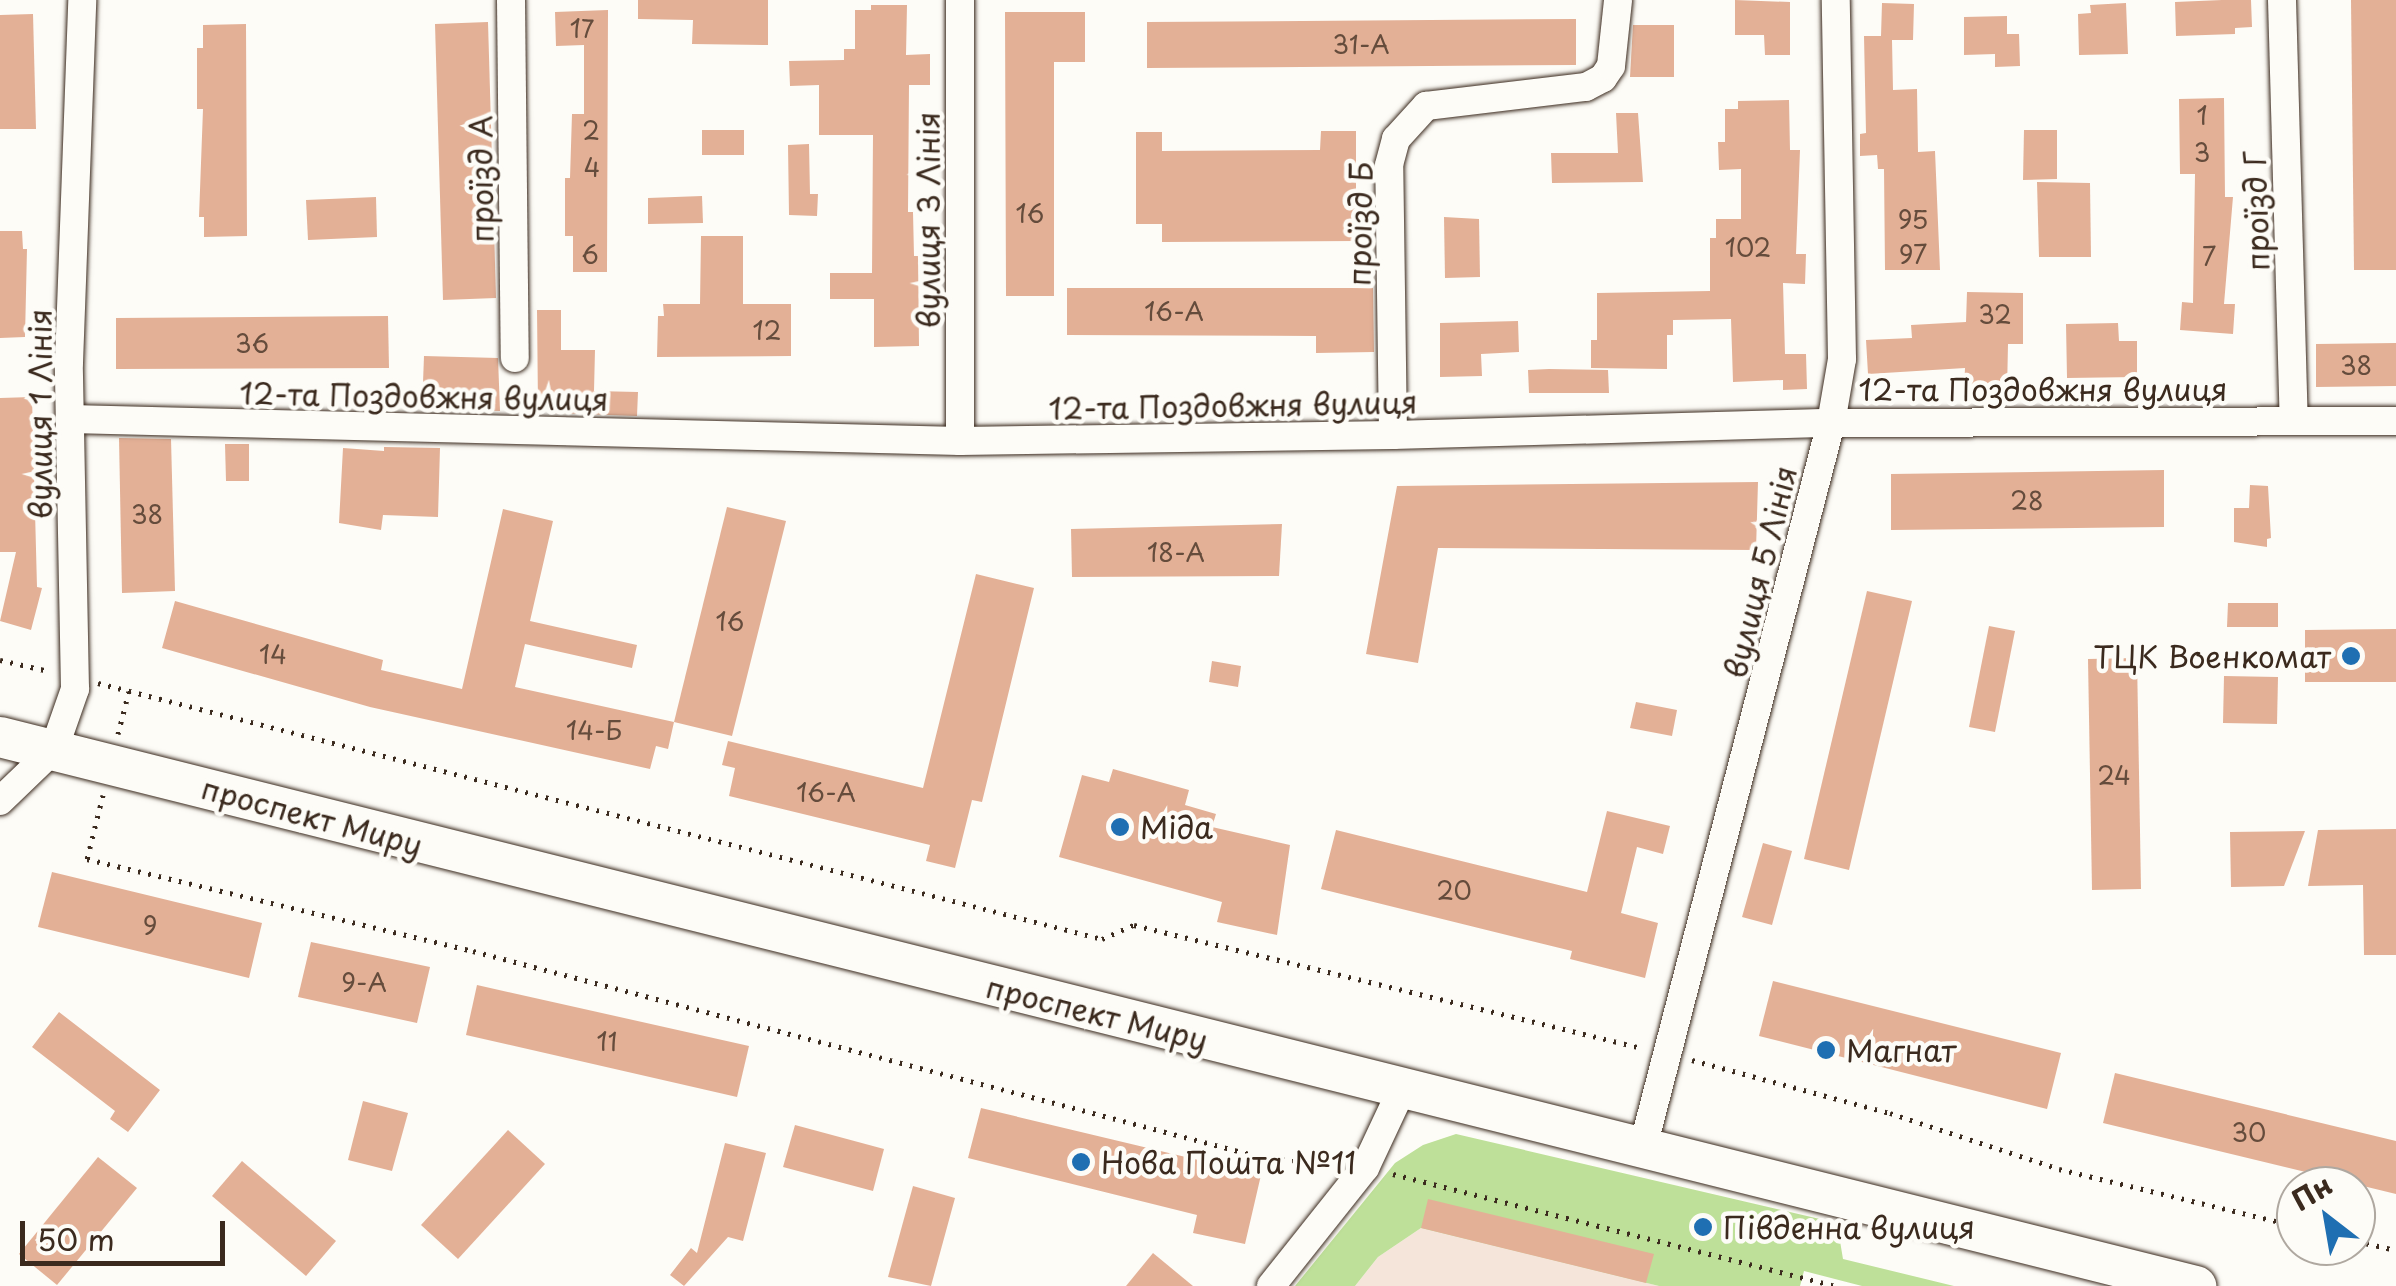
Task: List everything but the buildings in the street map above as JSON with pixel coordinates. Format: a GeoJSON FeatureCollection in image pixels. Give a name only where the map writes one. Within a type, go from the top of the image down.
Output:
{"type":"FeatureCollection","features":[{"type":"Feature","properties":{"kind":"main road","name":"проспект Миру"},"geometry":{"type":"LineString","coordinates":[[0,737],[2196,1286]]}},
{"type":"Feature","properties":{"kind":"street","name":"вулиця 1 Лінія"},"geometry":{"type":"LineString","coordinates":[[0,802],[54,749],[75,689],[70,419],[82,0]]}},
{"type":"Feature","properties":{"kind":"street","name":"проїзд А"},"geometry":{"type":"LineString","coordinates":[[511,0],[515,358]]}},
{"type":"Feature","properties":{"kind":"street","name":"вулиця 3 Лінія"},"geometry":{"type":"LineString","coordinates":[[960,0],[960,441]]}},
{"type":"Feature","properties":{"kind":"street","name":"проїзд Б"},"geometry":{"type":"LineString","coordinates":[[1393,436],[1388,166],[1396,140],[1426,106],[1586,87],[1603,78],[1611,66],[1618,0]]}},
{"type":"Feature","properties":{"kind":"street","name":"вулиця 5 Лінія"},"geometry":{"type":"LineString","coordinates":[[1643,1147],[1671,1054],[1831,423],[1842,360],[1836,0]]}},
{"type":"Feature","properties":{"kind":"street","name":"проїзд Г"},"geometry":{"type":"LineString","coordinates":[[2282,0],[2294,421]]}},
{"type":"Feature","properties":{"kind":"street","name":"12-та Поздовжня вулиця"},"geometry":{"type":"LineString","coordinates":[[70,419],[960,441],[1393,436],[1831,423],[2396,421]]}},
{"type":"Feature","properties":{"kind":"street"},"geometry":{"type":"LineString","coordinates":[[1271,1286],[1365,1168],[1402,1090]]}},
{"type":"Feature","properties":{"kind":"path"},"geometry":{"type":"LineString","coordinates":[[0,660],[1102,939],[1134,925],[1671,1054],[1890,1113],[2059,1170],[2276,1221]]}},
{"type":"Feature","properties":{"kind":"path"},"geometry":{"type":"LineString","coordinates":[[117,737],[129,690]]}},
{"type":"Feature","properties":{"kind":"path"},"geometry":{"type":"LineString","coordinates":[[103,794],[87,859],[473,951],[1261,1156],[1365,1168],[1836,1286]]}},
{"type":"Feature","properties":{"kind":"shaded area"},"geometry":{"type":"Polygon","coordinates":[[[1421,1228],[1659,1286],[1355,1286],[1378,1257],[1421,1228]]]}},
{"type":"Feature","properties":{"kind":"green space"},"geometry":{"type":"Polygon","coordinates":[[[1456,1134],[1837,1223],[1843,1259],[1954,1286],[1862,1286],[1804,1271],[1800,1286],[1659,1286],[1421,1228],[1378,1257],[1355,1286],[1295,1286],[1395,1163],[1423,1145],[1456,1134]]]}},
{"type":"Feature","properties":{"kind":"place","name":"ТЦК Военкомат"},"geometry":{"type":"Point","coordinates":[2351,656]}},
{"type":"Feature","properties":{"kind":"place","name":"Міда"},"geometry":{"type":"Point","coordinates":[1120,827]}},
{"type":"Feature","properties":{"kind":"place","name":"Магнат"},"geometry":{"type":"Point","coordinates":[1826,1050]}},
{"type":"Feature","properties":{"kind":"place","name":"Нова Пошта №11"},"geometry":{"type":"Point","coordinates":[1081,1162]}},
{"type":"Feature","properties":{"kind":"place","name":"Південна вулиця"},"geometry":{"type":"Point","coordinates":[1703,1227]}}]}
